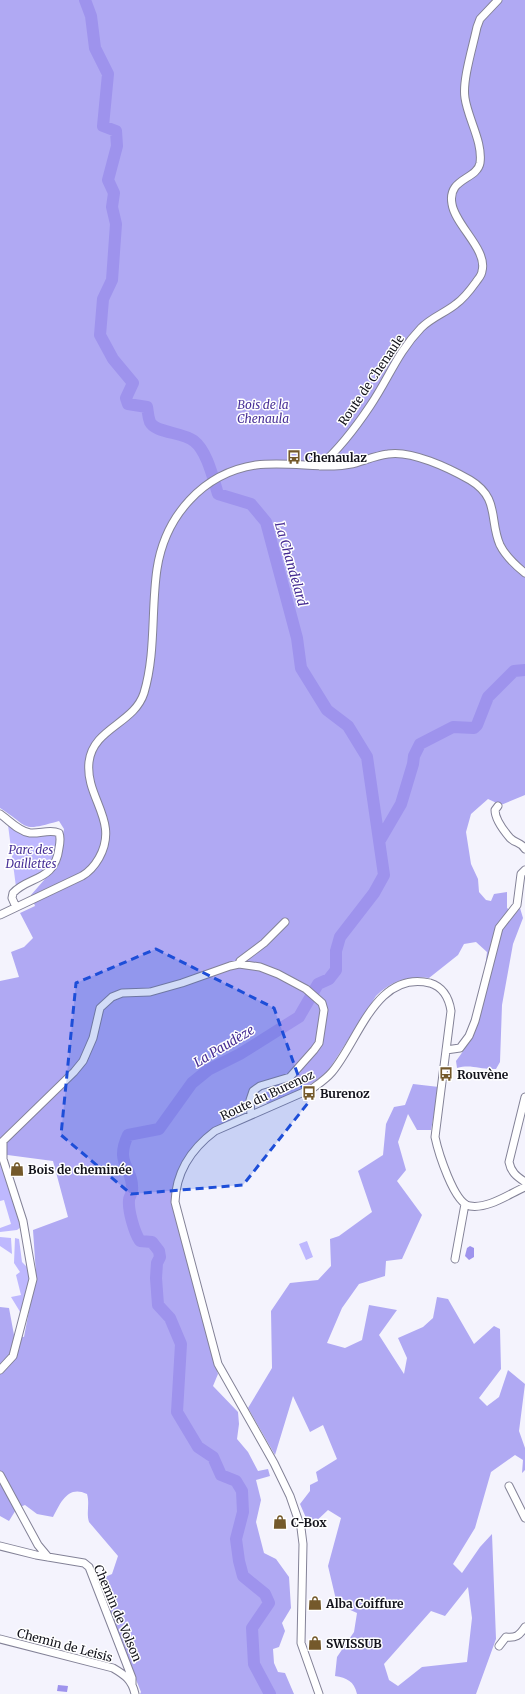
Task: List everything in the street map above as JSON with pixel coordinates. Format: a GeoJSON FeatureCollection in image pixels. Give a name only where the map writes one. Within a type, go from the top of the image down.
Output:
{"type":"FeatureCollection","features":[{"type":"Feature","properties":{"kind":"street","name":"Route de Chenaule"},"geometry":{"type":"LineString","coordinates":[[320,466],[346,437],[370,406],[399,354],[433,318],[457,304],[474,285],[483,271],[481,256],[453,210],[450,197],[455,187],[462,179],[477,170],[480,163],[480,151],[465,98],[465,84],[480,19],[498,0]]}},
{"type":"Feature","properties":{"kind":"street"},"geometry":{"type":"LineString","coordinates":[[0,916],[86,874],[101,855],[106,841],[106,826],[89,776],[89,761],[92,751],[101,736],[136,708],[145,690],[151,647],[157,568],[162,549],[172,523],[186,503],[203,486],[214,479],[238,469],[254,466],[351,465],[388,454],[404,454],[449,470],[470,480],[481,488],[491,503],[500,545],[510,560],[525,573]]}},
{"type":"Feature","properties":{"kind":"street"},"geometry":{"type":"LineString","coordinates":[[498,806],[495,810],[495,818],[511,839],[522,843],[525,849]]}},
{"type":"Feature","properties":{"kind":"street"},"geometry":{"type":"LineString","coordinates":[[0,814],[23,831],[35,833],[55,831],[59,833],[60,837],[59,851],[50,869],[41,878],[14,893],[12,900],[16,907]]}},
{"type":"Feature","properties":{"kind":"street"},"geometry":{"type":"LineString","coordinates":[[446,1050],[460,1048],[469,1036],[484,990],[499,928],[517,905],[521,874],[525,870]]}},
{"type":"Feature","properties":{"kind":"street"},"geometry":{"type":"LineString","coordinates":[[239,964],[240,961],[264,943],[285,922]]}},
{"type":"Feature","properties":{"kind":"street"},"geometry":{"type":"LineString","coordinates":[[0,1370],[13,1356],[33,1279],[23,1221],[3,1159],[3,1141],[83,1062],[93,1038],[100,1008],[112,997],[122,993],[150,992],[239,964],[260,967],[278,974],[306,989],[319,999],[324,1010],[319,1043],[290,1077],[260,1086],[253,1091],[250,1100],[251,1115]]}},
{"type":"Feature","properties":{"kind":"street","name":"Route du Burenoz"},"geometry":{"type":"LineString","coordinates":[[319,1694],[301,1643],[303,1544],[301,1528],[290,1496],[274,1463],[218,1364],[175,1202],[176,1185],[183,1168],[196,1148],[215,1131],[313,1088],[323,1081],[339,1062],[376,1003],[393,987],[405,982],[416,981],[435,985],[449,999],[450,1011],[435,1137],[437,1149],[456,1193],[465,1204]]}},
{"type":"Feature","properties":{"kind":"street"},"geometry":{"type":"LineString","coordinates":[[525,1097],[509,1162],[511,1170],[525,1182]]}},
{"type":"Feature","properties":{"kind":"street"},"geometry":{"type":"LineString","coordinates":[[455,1259],[465,1204],[469,1206],[481,1206],[525,1187]]}},
{"type":"Feature","properties":{"kind":"street"},"geometry":{"type":"LineString","coordinates":[[0,1475],[38,1545],[48,1558]]}},
{"type":"Feature","properties":{"kind":"street"},"geometry":{"type":"LineString","coordinates":[[509,1486],[525,1518]]}},
{"type":"Feature","properties":{"kind":"street","name":"Chemin de Volson"},"geometry":{"type":"LineString","coordinates":[[0,1546],[48,1558],[84,1563],[89,1567],[132,1678],[132,1684]]}},
{"type":"Feature","properties":{"kind":"street"},"geometry":{"type":"LineString","coordinates":[[499,1646],[506,1637],[514,1638],[520,1634],[525,1627]]}},
{"type":"Feature","properties":{"kind":"street","name":"Chemin de Leisis"},"geometry":{"type":"LineString","coordinates":[[0,1639],[113,1668],[124,1674],[132,1684]]}},
{"type":"Feature","properties":{"kind":"street"},"geometry":{"type":"LineString","coordinates":[[132,1684],[135,1694]]}},
{"type":"Feature","properties":{"kind":"highlighted area"},"geometry":{"type":"Polygon","coordinates":[[[156,949],[274,1008],[308,1103],[243,1185],[131,1194],[61,1135],[76,983],[156,949]]]}},
{"type":"Feature","properties":{"kind":"green space","name":"Bois de la Chenaula"},"geometry":{"type":"Polygon","coordinates":[[[0,0],[525,0],[525,795],[501,805],[488,799],[471,814],[466,832],[471,864],[478,879],[479,892],[486,900],[491,901],[494,894],[507,892],[507,908],[515,914],[520,908],[523,918],[513,944],[502,1005],[500,1062],[496,1069],[472,1067],[457,1068],[456,1061],[471,1036],[479,1010],[487,952],[476,942],[464,944],[458,955],[429,978],[401,980],[388,986],[376,996],[330,1068],[317,1080],[268,1104],[260,1096],[276,1086],[273,1080],[264,1081],[254,1086],[248,1094],[241,1113],[230,1122],[210,1131],[194,1145],[182,1162],[173,1192],[172,1202],[218,1374],[213,1386],[238,1412],[239,1424],[237,1439],[248,1452],[258,1471],[268,1469],[270,1476],[256,1480],[261,1500],[256,1522],[264,1553],[276,1559],[289,1577],[291,1608],[282,1623],[285,1631],[279,1647],[273,1649],[274,1663],[278,1672],[285,1673],[294,1694],[140,1694],[141,1692],[96,1581],[112,1574],[118,1556],[89,1522],[87,1494],[80,1492],[70,1493],[62,1501],[53,1517],[37,1514],[25,1505],[17,1508],[9,1521],[0,1516],[0,1307],[9,1308],[14,1335],[24,1337],[36,1274],[33,1230],[68,1217],[53,1161],[0,1154],[0,981],[19,977],[11,952],[24,947],[33,938],[20,913],[35,906],[31,895],[58,864],[64,829],[59,821],[38,826],[26,826],[0,808],[0,0]]]}},
{"type":"Feature","properties":{"kind":"green space","name":"Parc des Daillettes"},"geometry":{"type":"Polygon","coordinates":[[[8,825],[21,833],[32,836],[57,834],[54,856],[51,863],[42,873],[16,887],[8,825]]]}},
{"type":"Feature","properties":{"kind":"green space"},"geometry":{"type":"Polygon","coordinates":[[[413,1084],[439,1087],[431,1130],[417,1130],[408,1114],[398,1142],[406,1170],[397,1181],[422,1215],[402,1259],[386,1261],[385,1276],[359,1284],[342,1308],[327,1343],[345,1348],[362,1340],[369,1305],[397,1310],[379,1335],[404,1374],[407,1358],[398,1338],[423,1327],[433,1318],[437,1297],[448,1299],[474,1344],[494,1326],[500,1329],[501,1369],[479,1398],[487,1406],[499,1397],[508,1370],[525,1384],[519,1431],[525,1448],[525,1470],[522,1473],[523,1460],[515,1455],[491,1472],[475,1528],[453,1564],[462,1573],[480,1547],[492,1534],[496,1639],[476,1694],[357,1694],[352,1683],[335,1676],[337,1657],[354,1632],[357,1613],[337,1604],[328,1566],[341,1518],[328,1510],[310,1527],[300,1504],[310,1491],[310,1485],[318,1481],[316,1472],[337,1459],[323,1425],[310,1432],[293,1396],[275,1455],[248,1408],[272,1368],[271,1311],[290,1283],[318,1280],[331,1266],[330,1239],[339,1236],[372,1212],[358,1171],[383,1155],[386,1124],[394,1107],[405,1105],[413,1084]],[[468,1587],[445,1616],[431,1611],[384,1664],[389,1680],[398,1686],[422,1667],[467,1662],[472,1618],[468,1587]]]}},
{"type":"Feature","properties":{"kind":"green space"},"geometry":{"type":"Polygon","coordinates":[[[0,1162],[20,1218],[21,1227],[17,1230],[0,1232],[0,1228],[11,1224],[4,1200],[0,1201],[0,1162]]]}},
{"type":"Feature","properties":{"kind":"green space"},"geometry":{"type":"Polygon","coordinates":[[[0,1237],[11,1238],[12,1254],[0,1246],[0,1237]]]}},
{"type":"Feature","properties":{"kind":"green space"},"geometry":{"type":"Polygon","coordinates":[[[15,1238],[19,1239],[22,1262],[28,1268],[30,1276],[22,1315],[11,1297],[21,1295],[16,1275],[20,1272],[14,1263],[15,1238]]]}},
{"type":"Feature","properties":{"kind":"green space"},"geometry":{"type":"Polygon","coordinates":[[[307,1241],[313,1257],[306,1260],[299,1244],[307,1241]]]}},
{"type":"Feature","properties":{"kind":"shaded area"},"geometry":{"type":"Polygon","coordinates":[[[470,1246],[474,1248],[474,1257],[469,1260],[465,1256],[467,1248],[470,1246]]]}},
{"type":"Feature","properties":{"kind":"shaded area"},"geometry":{"type":"Polygon","coordinates":[[[58,1685],[68,1686],[67,1692],[57,1691],[58,1685]]]}},
{"type":"Feature","properties":{"kind":"waterway","name":"La Paudèze"},"geometry":{"type":"LineString","coordinates":[[85,0],[91,16],[95,48],[108,74],[103,126],[116,131],[117,146],[108,180],[114,193],[112,207],[116,224],[112,280],[103,299],[100,335],[113,359],[133,383],[126,398],[128,404],[147,407],[148,416],[153,426],[189,438],[199,445],[212,473],[218,494],[251,504],[266,522],[297,638],[301,668],[327,710],[348,726],[367,757],[384,875],[374,893],[340,937],[336,951],[336,970],[329,979],[318,984],[299,1017],[240,1054],[208,1070],[192,1083],[159,1129],[128,1135],[124,1145],[124,1160],[132,1183],[132,1192],[129,1199],[130,1215],[140,1241],[152,1242],[159,1251],[160,1257],[157,1263],[156,1278],[158,1305],[170,1318],[181,1344],[177,1412],[198,1447],[213,1457],[221,1475],[236,1481],[242,1491],[243,1512],[236,1539],[239,1561],[243,1576],[265,1594],[269,1603],[252,1628],[254,1664],[270,1694]]}},
{"type":"Feature","properties":{"kind":"waterway","name":"La Paudèze"},"geometry":{"type":"LineString","coordinates":[[380,840],[401,804],[414,756],[420,744],[453,727],[474,728],[477,725],[488,697],[514,671],[525,670]]}},
{"type":"Feature","properties":{"kind":"place","name":"Chenaulaz"},"geometry":{"type":"Point","coordinates":[294,457]}},
{"type":"Feature","properties":{"kind":"place","name":"Rouvène"},"geometry":{"type":"Point","coordinates":[446,1074]}},
{"type":"Feature","properties":{"kind":"place","name":"Burenoz"},"geometry":{"type":"Point","coordinates":[309,1093]}},
{"type":"Feature","properties":{"kind":"place","name":"Bois de cheminée"},"geometry":{"type":"Point","coordinates":[17,1169]}},
{"type":"Feature","properties":{"kind":"place","name":"C-Box"},"geometry":{"type":"Point","coordinates":[280,1522]}},
{"type":"Feature","properties":{"kind":"place","name":"Alba Coiffure"},"geometry":{"type":"Point","coordinates":[315,1603]}},
{"type":"Feature","properties":{"kind":"place","name":"SWISSUB"},"geometry":{"type":"Point","coordinates":[315,1643]}},
{"type":"Feature","properties":{"kind":"water label","name":"La Chandelard"},"geometry":{"type":"Point","coordinates":[291,564]}}]}
